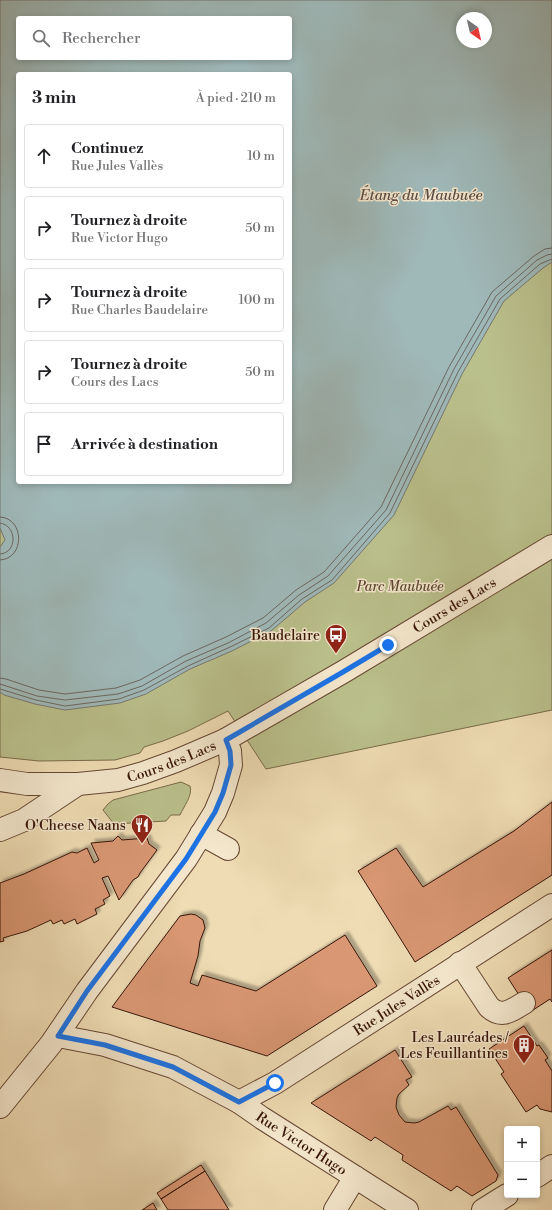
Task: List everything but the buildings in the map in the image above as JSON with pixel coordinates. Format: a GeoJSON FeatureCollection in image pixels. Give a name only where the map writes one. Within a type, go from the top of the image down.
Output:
{"type":"FeatureCollection","features":[{"type":"Feature","properties":{"kind":"street","name":"Cours des Lacs"},"geometry":{"type":"LineString","coordinates":[[0,780],[26,784],[78,784],[118,780],[144,773],[226,740],[343,672],[552,546]]}},
{"type":"Feature","properties":{"kind":"street"},"geometry":{"type":"LineString","coordinates":[[0,1107],[58,1036],[87,991],[186,859],[215,812],[231,765],[230,751],[226,740]]}},
{"type":"Feature","properties":{"kind":"street"},"geometry":{"type":"LineString","coordinates":[[0,830],[24,820],[78,784]]}},
{"type":"Feature","properties":{"kind":"street"},"geometry":{"type":"LineString","coordinates":[[201,834],[228,849]]}},
{"type":"Feature","properties":{"kind":"street","name":"Rue Jules Vallès"},"geometry":{"type":"LineString","coordinates":[[239,1102],[275,1083],[552,905]]}},
{"type":"Feature","properties":{"kind":"street"},"geometry":{"type":"LineString","coordinates":[[460,963],[489,1008],[494,1012],[505,1013],[524,1003]]}},
{"type":"Feature","properties":{"kind":"street","name":"Rue Victor Hugo"},"geometry":{"type":"LineString","coordinates":[[58,1036],[105,1045],[173,1067],[239,1102],[355,1178],[407,1210]]}},
{"type":"Feature","properties":{"kind":"street"},"geometry":{"type":"LineString","coordinates":[[540,1174],[552,1166]]}},
{"type":"Feature","properties":{"kind":"street"},"geometry":{"type":"LineString","coordinates":[[335,1210],[355,1178]]}},
{"type":"Feature","properties":{"kind":"street"},"geometry":{"type":"LineString","coordinates":[[483,1210],[504,1197]]}},
{"type":"Feature","properties":{"kind":"green space","name":"Étang du Maubuée"},"geometry":{"type":"Polygon","coordinates":[[[0,0],[552,0],[552,710],[266,769],[228,711],[188,731],[144,747],[140,753],[115,760],[39,761],[0,757],[0,0]]]}},
{"type":"Feature","properties":{"kind":"green space"},"geometry":{"type":"Polygon","coordinates":[[[181,782],[190,786],[191,789],[189,797],[180,815],[171,815],[166,821],[114,824],[103,810],[113,800],[181,782]]]}},
{"type":"Feature","properties":{"kind":"water","name":"Étang du Maubuée"},"geometry":{"type":"Polygon","coordinates":[[[0,0],[552,0],[552,262],[504,301],[462,374],[394,515],[334,583],[305,602],[271,631],[232,651],[190,669],[146,694],[120,703],[65,710],[35,704],[4,695],[0,692],[0,547],[5,540],[0,528],[0,0]]]}},
{"type":"Feature","properties":{"kind":"place","name":"Baudelaire"},"geometry":{"type":"Point","coordinates":[336,654]}},
{"type":"Feature","properties":{"kind":"place","name":"O'Cheese Naans"},"geometry":{"type":"Point","coordinates":[142,844]}},
{"type":"Feature","properties":{"kind":"place","name":"Les Lauréades / Les Feuillantines"},"geometry":{"type":"Point","coordinates":[524,1064]}},
{"type":"Feature","properties":{"kind":"route"},"geometry":{"type":"LineString","coordinates":[[275,1083],[239,1102],[173,1067],[105,1045],[58,1036],[87,991],[186,859],[215,812],[223,793],[231,765],[230,751],[226,740],[388,645]]}},
{"type":"Feature","properties":{"kind":"park label","name":"Parc Maubuée"},"geometry":{"type":"Point","coordinates":[400,586]}}]}
